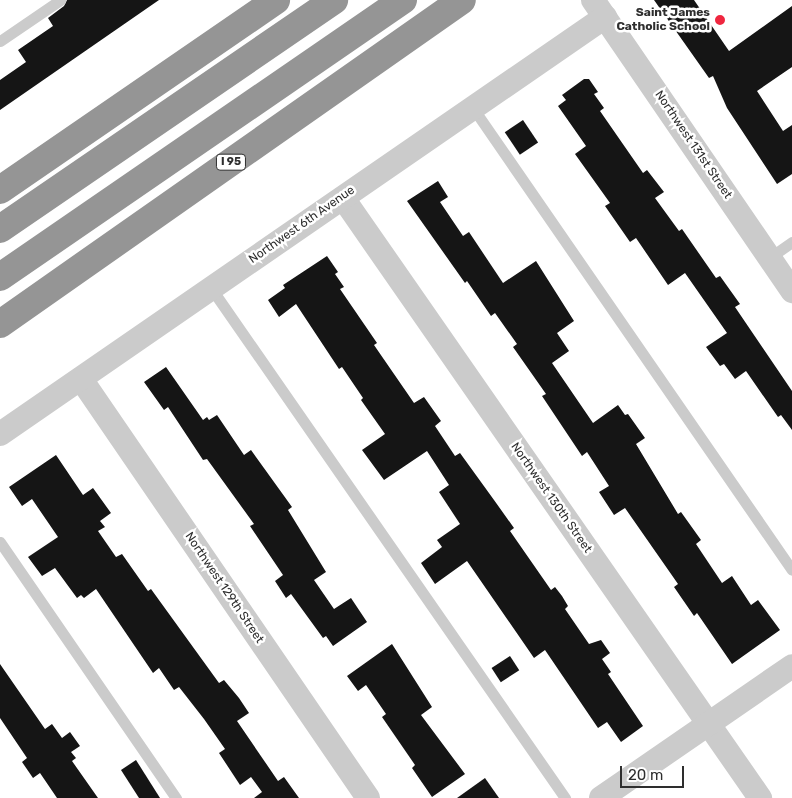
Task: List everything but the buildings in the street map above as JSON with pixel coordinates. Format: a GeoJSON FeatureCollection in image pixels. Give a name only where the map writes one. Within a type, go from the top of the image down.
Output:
{"type":"FeatureCollection","features":[{"type":"Feature","properties":{"kind":"highway"},"geometry":{"type":"LineString","coordinates":[[0,190],[276,0]]}},
{"type":"Feature","properties":{"kind":"highway"},"geometry":{"type":"LineString","coordinates":[[0,229],[334,0]]}},
{"type":"Feature","properties":{"kind":"highway"},"geometry":{"type":"LineString","coordinates":[[0,277],[403,0]]}},
{"type":"Feature","properties":{"kind":"highway","name":"I 95"},"geometry":{"type":"LineString","coordinates":[[0,324],[462,0]]}},
{"type":"Feature","properties":{"kind":"street","name":"Northwest 6th Avenue"},"geometry":{"type":"LineString","coordinates":[[0,434],[473,108],[599,9]]}},
{"type":"Feature","properties":{"kind":"street","name":"Northwest 131st Street"},"geometry":{"type":"LineString","coordinates":[[599,9],[792,291]]}},
{"type":"Feature","properties":{"kind":"street","name":"Northwest 130th Street"},"geometry":{"type":"LineString","coordinates":[[343,198],[760,798]]}},
{"type":"Feature","properties":{"kind":"street","name":"Northwest 129th Street"},"geometry":{"type":"LineString","coordinates":[[81,379],[368,798]]}},
{"type":"Feature","properties":{"kind":"street"},"geometry":{"type":"LineString","coordinates":[[601,798],[792,666]]}},
{"type":"Feature","properties":{"kind":"lane"},"geometry":{"type":"LineString","coordinates":[[0,41],[60,0]]}},
{"type":"Feature","properties":{"kind":"lane"},"geometry":{"type":"LineString","coordinates":[[473,108],[792,570]]}},
{"type":"Feature","properties":{"kind":"lane"},"geometry":{"type":"LineString","coordinates":[[769,258],[792,242]]}},
{"type":"Feature","properties":{"kind":"lane"},"geometry":{"type":"LineString","coordinates":[[211,288],[565,798]]}},
{"type":"Feature","properties":{"kind":"lane"},"geometry":{"type":"LineString","coordinates":[[0,542],[176,798]]}},
{"type":"Feature","properties":{"kind":"place","name":"Saint James Catholic School"},"geometry":{"type":"Point","coordinates":[720,20]}}]}
